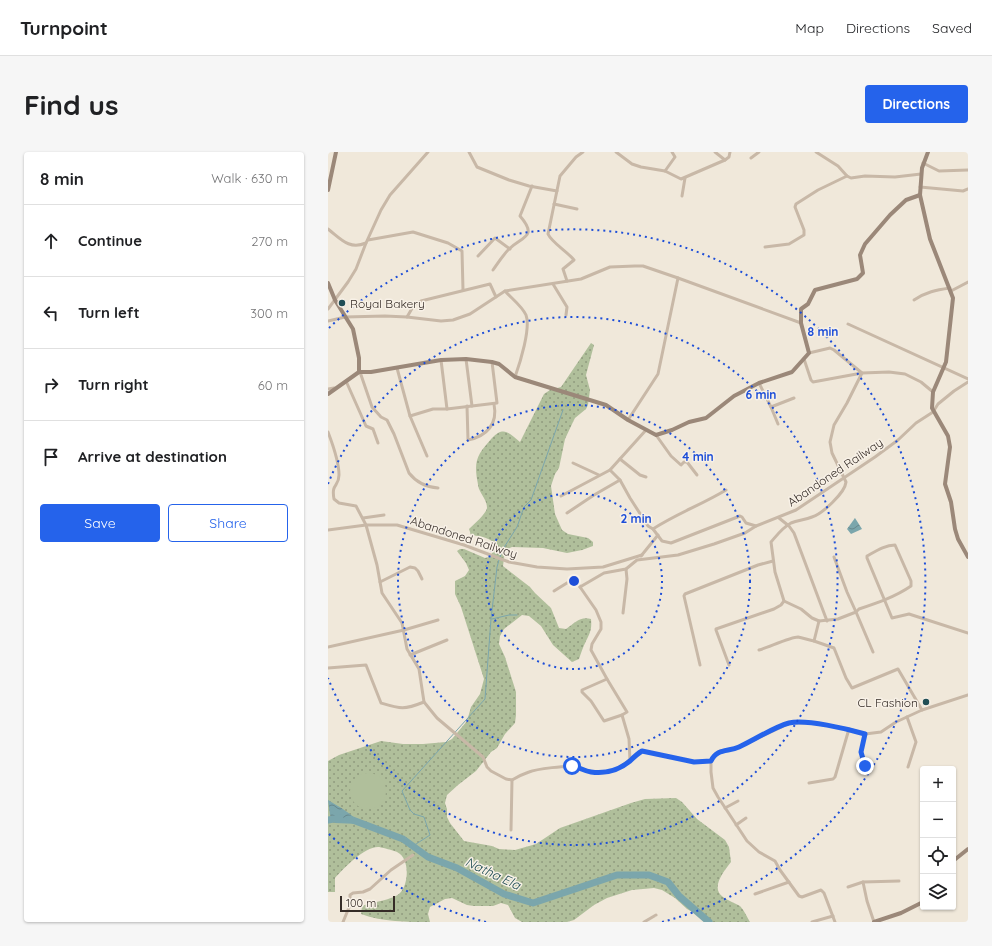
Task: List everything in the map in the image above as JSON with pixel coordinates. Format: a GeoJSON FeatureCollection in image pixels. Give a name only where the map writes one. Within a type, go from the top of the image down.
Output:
{"type":"FeatureCollection","features":[{"type":"Feature","properties":{"kind":"street"},"geometry":{"type":"LineString","coordinates":[[328,190],[329,177],[336,152]]}},
{"type":"Feature","properties":{"kind":"street"},"geometry":{"type":"LineString","coordinates":[[328,309],[356,269],[381,210],[390,195],[428,152]]}},
{"type":"Feature","properties":{"kind":"street"},"geometry":{"type":"LineString","coordinates":[[469,152],[477,167],[509,180],[557,192]]}},
{"type":"Feature","properties":{"kind":"street"},"geometry":{"type":"LineString","coordinates":[[567,282],[563,269],[574,260],[549,237],[548,234],[560,176],[576,156],[583,152]]}},
{"type":"Feature","properties":{"kind":"street"},"geometry":{"type":"LineString","coordinates":[[616,152],[632,164],[665,171],[680,179],[725,160],[730,157],[730,152]]}},
{"type":"Feature","properties":{"kind":"street"},"geometry":{"type":"LineString","coordinates":[[665,171],[675,157],[672,152]]}},
{"type":"Feature","properties":{"kind":"street"},"geometry":{"type":"LineString","coordinates":[[715,152],[725,160]]}},
{"type":"Feature","properties":{"kind":"street"},"geometry":{"type":"LineString","coordinates":[[751,158],[760,152]]}},
{"type":"Feature","properties":{"kind":"street"},"geometry":{"type":"LineString","coordinates":[[816,152],[838,166],[847,176],[855,178],[865,176],[894,177],[921,174]]}},
{"type":"Feature","properties":{"kind":"street"},"geometry":{"type":"LineString","coordinates":[[928,152],[923,163],[920,194],[930,239],[950,290],[953,304],[948,335],[946,362],[933,392],[932,404],[933,412],[948,436],[950,446],[945,484],[951,502],[958,539],[968,557]]}},
{"type":"Feature","properties":{"kind":"street"},"geometry":{"type":"LineString","coordinates":[[923,163],[940,171],[968,170]]}},
{"type":"Feature","properties":{"kind":"street"},"geometry":{"type":"LineString","coordinates":[[765,247],[789,244],[804,236],[804,230],[795,207],[796,204],[818,190],[847,176]]}},
{"type":"Feature","properties":{"kind":"street"},"geometry":{"type":"LineString","coordinates":[[682,196],[685,178]]}},
{"type":"Feature","properties":{"kind":"street"},"geometry":{"type":"LineString","coordinates":[[493,270],[510,249],[527,236],[529,232],[527,223],[520,216],[532,186]]}},
{"type":"Feature","properties":{"kind":"street"},"geometry":{"type":"LineString","coordinates":[[920,187],[963,190],[968,189]]}},
{"type":"Feature","properties":{"kind":"street"},"geometry":{"type":"LineString","coordinates":[[809,353],[801,324],[801,309],[808,304],[815,290],[857,279],[863,273],[860,255],[865,244],[900,205],[906,200],[920,194]]}},
{"type":"Feature","properties":{"kind":"street"},"geometry":{"type":"LineString","coordinates":[[554,204],[577,209]]}},
{"type":"Feature","properties":{"kind":"street"},"geometry":{"type":"LineString","coordinates":[[328,229],[349,245],[359,245],[367,241],[413,232],[448,243],[462,251],[463,290]]}},
{"type":"Feature","properties":{"kind":"street"},"geometry":{"type":"LineString","coordinates":[[478,256],[495,238],[510,249]]}},
{"type":"Feature","properties":{"kind":"street"},"geometry":{"type":"LineString","coordinates":[[328,321],[345,317],[407,316],[441,321],[453,320],[470,314],[505,291],[581,279],[610,267],[643,266],[801,324]]}},
{"type":"Feature","properties":{"kind":"street"},"geometry":{"type":"LineString","coordinates":[[628,420],[658,374],[678,278]]}},
{"type":"Feature","properties":{"kind":"street"},"geometry":{"type":"LineString","coordinates":[[914,300],[923,293],[950,290],[968,282]]}},
{"type":"Feature","properties":{"kind":"street"},"geometry":{"type":"LineString","coordinates":[[328,283],[335,300],[353,329],[356,337],[360,372],[372,407],[381,417],[388,420],[412,477],[421,484],[438,488]]}},
{"type":"Feature","properties":{"kind":"street"},"geometry":{"type":"LineString","coordinates":[[407,316],[414,305],[421,301],[490,284],[496,297]]}},
{"type":"Feature","properties":{"kind":"street"},"geometry":{"type":"LineString","coordinates":[[553,284],[567,307],[566,315]]}},
{"type":"Feature","properties":{"kind":"street"},"geometry":{"type":"LineString","coordinates":[[505,291],[526,315],[527,326],[521,361],[515,377]]}},
{"type":"Feature","properties":{"kind":"street"},"geometry":{"type":"LineString","coordinates":[[848,324],[968,379]]}},
{"type":"Feature","properties":{"kind":"street"},"geometry":{"type":"LineString","coordinates":[[656,435],[672,430],[689,422],[706,418],[734,396],[759,383],[792,372],[809,353],[830,348],[862,373]]}},
{"type":"Feature","properties":{"kind":"street"},"geometry":{"type":"LineString","coordinates":[[466,358],[472,406]]}},
{"type":"Feature","properties":{"kind":"street"},"geometry":{"type":"LineString","coordinates":[[328,394],[334,388],[360,372],[371,372],[441,360],[466,358],[492,362],[504,366],[515,377],[606,406],[656,435],[680,465],[687,462],[697,475]]}},
{"type":"Feature","properties":{"kind":"street"},"geometry":{"type":"LineString","coordinates":[[804,359],[813,382],[862,373],[889,372],[905,374],[921,382],[933,392]]}},
{"type":"Feature","properties":{"kind":"street"},"geometry":{"type":"LineString","coordinates":[[441,360],[447,409]]}},
{"type":"Feature","properties":{"kind":"street"},"geometry":{"type":"LineString","coordinates":[[467,406],[468,440],[481,436],[489,430],[493,423],[495,411],[494,404],[497,403],[492,362]]}},
{"type":"Feature","properties":{"kind":"street"},"geometry":{"type":"LineString","coordinates":[[397,368],[410,416],[427,456]]}},
{"type":"Feature","properties":{"kind":"street"},"geometry":{"type":"LineString","coordinates":[[862,373],[834,426],[830,442],[832,453],[846,484],[843,491],[814,517],[787,525],[771,542],[775,572],[784,601],[801,609],[812,618],[819,621],[826,621],[838,619],[856,612],[859,609],[884,600],[900,594],[911,586],[911,581],[895,545],[879,549],[867,556],[867,558],[884,600],[892,618],[909,614],[968,633]]}},
{"type":"Feature","properties":{"kind":"street"},"geometry":{"type":"LineString","coordinates":[[346,381],[366,426],[372,429],[378,443]]}},
{"type":"Feature","properties":{"kind":"street","name":"Abandoned Railway"},"geometry":{"type":"LineString","coordinates":[[637,560],[678,555],[745,533],[756,526],[796,510],[881,453],[916,423],[933,412],[938,404],[968,382]]}},
{"type":"Feature","properties":{"kind":"street"},"geometry":{"type":"LineString","coordinates":[[759,383],[778,424]]}},
{"type":"Feature","properties":{"kind":"street"},"geometry":{"type":"LineString","coordinates":[[328,389],[334,388]]}},
{"type":"Feature","properties":{"kind":"street"},"geometry":{"type":"LineString","coordinates":[[771,407],[794,398]]}},
{"type":"Feature","properties":{"kind":"street"},"geometry":{"type":"LineString","coordinates":[[410,416],[433,409],[494,404]]}},
{"type":"Feature","properties":{"kind":"street"},"geometry":{"type":"LineString","coordinates":[[561,496],[610,470],[646,430]]}},
{"type":"Feature","properties":{"kind":"street"},"geometry":{"type":"LineString","coordinates":[[328,432],[334,448],[339,475],[337,483],[333,487],[332,491],[334,499],[339,503],[356,506],[363,518],[382,592],[402,623],[407,649],[421,675],[424,702],[437,718],[483,758],[487,767],[491,771],[506,779],[512,780],[529,772],[572,766],[580,767],[588,772],[602,773],[615,770],[642,751],[694,762],[711,761]]}},
{"type":"Feature","properties":{"kind":"street"},"geometry":{"type":"LineString","coordinates":[[620,459],[640,475],[646,477]]}},
{"type":"Feature","properties":{"kind":"street"},"geometry":{"type":"LineString","coordinates":[[573,463],[599,475]]}},
{"type":"Feature","properties":{"kind":"street"},"geometry":{"type":"LineString","coordinates":[[610,470],[620,480],[648,526],[653,529],[662,541],[671,543],[740,516],[746,523],[756,526]]}},
{"type":"Feature","properties":{"kind":"street"},"geometry":{"type":"LineString","coordinates":[[567,513],[620,480]]}},
{"type":"Feature","properties":{"kind":"street"},"geometry":{"type":"LineString","coordinates":[[328,486],[333,487]]}},
{"type":"Feature","properties":{"kind":"street"},"geometry":{"type":"LineString","coordinates":[[653,529],[668,519],[726,490]]}},
{"type":"Feature","properties":{"kind":"street"},"geometry":{"type":"LineString","coordinates":[[363,518],[384,515]]}},
{"type":"Feature","properties":{"kind":"street"},"geometry":{"type":"LineString","coordinates":[[778,518],[794,533],[826,621]]}},
{"type":"Feature","properties":{"kind":"street","name":"Abandoned Railway"},"geometry":{"type":"LineString","coordinates":[[328,530],[383,524],[403,526],[452,541],[508,562],[537,567],[568,569],[603,567],[642,555]]}},
{"type":"Feature","properties":{"kind":"street"},"geometry":{"type":"LineString","coordinates":[[580,587],[604,573],[626,569],[642,555],[658,536]]}},
{"type":"Feature","properties":{"kind":"street"},"geometry":{"type":"LineString","coordinates":[[834,557],[847,592],[873,652]]}},
{"type":"Feature","properties":{"kind":"street"},"geometry":{"type":"LineString","coordinates":[[700,665],[684,596],[685,594],[773,560]]}},
{"type":"Feature","properties":{"kind":"street"},"geometry":{"type":"LineString","coordinates":[[380,582],[410,567],[415,568],[422,579]]}},
{"type":"Feature","properties":{"kind":"street"},"geometry":{"type":"LineString","coordinates":[[623,613],[627,579],[626,569]]}},
{"type":"Feature","properties":{"kind":"street"},"geometry":{"type":"LineString","coordinates":[[554,591],[575,578],[596,610],[601,622],[601,629],[592,644],[591,650],[626,712],[622,715],[604,721],[582,690],[607,679]]}},
{"type":"Feature","properties":{"kind":"street"},"geometry":{"type":"LineString","coordinates":[[729,665],[716,628],[774,609],[781,605],[784,601]]}},
{"type":"Feature","properties":{"kind":"street"},"geometry":{"type":"LineString","coordinates":[[328,647],[404,630],[438,620]]}},
{"type":"Feature","properties":{"kind":"street"},"geometry":{"type":"LineString","coordinates":[[814,641],[819,621]]}},
{"type":"Feature","properties":{"kind":"street"},"geometry":{"type":"LineString","coordinates":[[759,650],[774,646],[790,638],[799,637],[834,648],[846,678],[852,688],[898,669],[922,710]]}},
{"type":"Feature","properties":{"kind":"street"},"geometry":{"type":"LineString","coordinates":[[410,655],[447,640]]}},
{"type":"Feature","properties":{"kind":"street"},"geometry":{"type":"LineString","coordinates":[[328,668],[366,665],[381,703],[403,709],[424,702]]}},
{"type":"Feature","properties":{"kind":"street"},"geometry":{"type":"LineString","coordinates":[[835,922],[824,892],[821,890],[802,897],[799,896],[775,861],[759,852],[747,841],[713,788],[711,761],[720,751],[737,748],[790,723],[814,723],[849,729],[865,734],[880,732],[906,717],[922,710],[968,695]]}},
{"type":"Feature","properties":{"kind":"street"},"geometry":{"type":"LineString","coordinates":[[622,715],[629,739],[630,760]]}},
{"type":"Feature","properties":{"kind":"street"},"geometry":{"type":"LineString","coordinates":[[906,717],[916,742],[908,767]]}},
{"type":"Feature","properties":{"kind":"street"},"geometry":{"type":"LineString","coordinates":[[809,783],[833,779],[835,777],[849,729]]}},
{"type":"Feature","properties":{"kind":"street"},"geometry":{"type":"LineString","coordinates":[[865,734],[861,752],[865,766]]}},
{"type":"Feature","properties":{"kind":"street"},"geometry":{"type":"LineString","coordinates":[[511,830],[512,780]]}},
{"type":"Feature","properties":{"kind":"street"},"geometry":{"type":"LineString","coordinates":[[725,808],[738,801]]}},
{"type":"Feature","properties":{"kind":"street"},"geometry":{"type":"LineString","coordinates":[[736,825],[746,818]]}},
{"type":"Feature","properties":{"kind":"street"},"geometry":{"type":"LineString","coordinates":[[956,858],[968,848]]}},
{"type":"Feature","properties":{"kind":"street"},"geometry":{"type":"LineString","coordinates":[[343,922],[350,905],[350,895],[353,892],[363,892],[370,889],[390,870],[412,855]]}},
{"type":"Feature","properties":{"kind":"street"},"geometry":{"type":"LineString","coordinates":[[848,887],[863,882],[899,881]]}},
{"type":"Feature","properties":{"kind":"street"},"geometry":{"type":"LineString","coordinates":[[755,894],[789,882]]}},
{"type":"Feature","properties":{"kind":"street"},"geometry":{"type":"LineString","coordinates":[[863,882],[874,922],[901,913],[920,904]]}},
{"type":"Feature","properties":{"kind":"street"},"geometry":{"type":"LineString","coordinates":[[644,922],[656,915]]}},
{"type":"Feature","properties":{"kind":"street"},"geometry":{"type":"LineString","coordinates":[[812,922],[833,916]]}},
{"type":"Feature","properties":{"kind":"green space"},"geometry":{"type":"Polygon","coordinates":[[[591,343],[594,345],[586,375],[590,390],[588,405],[586,409],[575,418],[565,439],[559,468],[555,474],[551,486],[555,514],[562,530],[568,534],[588,538],[593,542],[593,546],[567,553],[543,548],[512,547],[505,550],[503,566],[530,587],[551,608],[559,628],[566,629],[584,618],[591,619],[589,636],[579,659],[572,662],[553,645],[541,626],[529,616],[522,615],[504,629],[500,636],[499,644],[505,657],[516,692],[515,723],[505,734],[497,748],[491,752],[476,771],[447,795],[445,803],[447,817],[464,841],[492,846],[499,849],[515,850],[536,844],[560,828],[631,803],[645,799],[676,798],[682,802],[697,819],[725,840],[729,847],[731,862],[718,884],[719,893],[723,897],[740,906],[750,922],[710,922],[687,909],[675,898],[662,890],[654,888],[632,890],[607,898],[594,905],[574,920],[567,922],[522,922],[515,918],[508,905],[501,903],[493,906],[474,906],[467,905],[452,898],[445,899],[430,907],[428,914],[430,922],[386,920],[361,914],[362,906],[388,899],[400,893],[405,884],[407,871],[406,865],[401,855],[397,852],[380,847],[367,850],[355,858],[335,878],[335,892],[328,892],[328,761],[339,755],[381,741],[403,744],[446,742],[452,739],[467,721],[471,707],[480,694],[484,679],[461,607],[455,594],[455,581],[465,576],[469,570],[466,563],[457,551],[464,549],[485,558],[489,557],[497,547],[493,541],[471,535],[469,529],[482,516],[487,508],[486,501],[479,488],[477,479],[476,466],[478,457],[483,448],[496,434],[500,432],[507,432],[520,442],[544,394],[550,390],[561,387],[591,343]]]}},
{"type":"Feature","properties":{"kind":"green space"},"geometry":{"type":"Polygon","coordinates":[[[368,773],[378,776],[383,781],[386,791],[383,801],[378,806],[368,809],[358,806],[353,801],[350,791],[353,781],[358,776],[368,773]]]}},
{"type":"Feature","properties":{"kind":"water"},"geometry":{"type":"Polygon","coordinates":[[[855,518],[862,529],[851,534],[847,529],[855,518]]]}},
{"type":"Feature","properties":{"kind":"water"},"geometry":{"type":"Polygon","coordinates":[[[328,800],[349,813],[359,824],[335,823],[330,815],[328,800]]]}},
{"type":"Feature","properties":{"kind":"waterway"},"geometry":{"type":"LineString","coordinates":[[500,557],[503,549],[517,527],[524,507],[531,500],[563,410]]}},
{"type":"Feature","properties":{"kind":"waterway"},"geometry":{"type":"LineString","coordinates":[[413,846],[430,835],[424,817],[414,814],[410,810],[402,791],[485,699],[491,619],[499,560]]}},
{"type":"Feature","properties":{"kind":"waterway"},"geometry":{"type":"LineString","coordinates":[[492,619],[509,615],[517,615]]}},
{"type":"Feature","properties":{"kind":"waterway","name":"Natha Ela"},"geometry":{"type":"LineString","coordinates":[[328,820],[340,818]]}},
{"type":"Feature","properties":{"kind":"waterway","name":"Natha Ela"},"geometry":{"type":"LineString","coordinates":[[350,819],[403,839],[428,857],[457,868],[504,894],[533,903],[617,875],[649,875],[668,882],[679,896],[709,922]]}},
{"type":"Feature","properties":{"kind":"place","name":"Royal Bakery"},"geometry":{"type":"Point","coordinates":[342,303]}},
{"type":"Feature","properties":{"kind":"place","name":"CL Fashion"},"geometry":{"type":"Point","coordinates":[926,702]}},
{"type":"Feature","properties":{"kind":"route"},"geometry":{"type":"LineString","coordinates":[[572,766],[580,767],[588,772],[602,773],[615,770],[625,765],[636,754],[642,751],[694,762],[711,761],[720,751],[737,748],[790,723],[814,723],[849,729],[865,734],[861,752],[865,766]]}}]}
